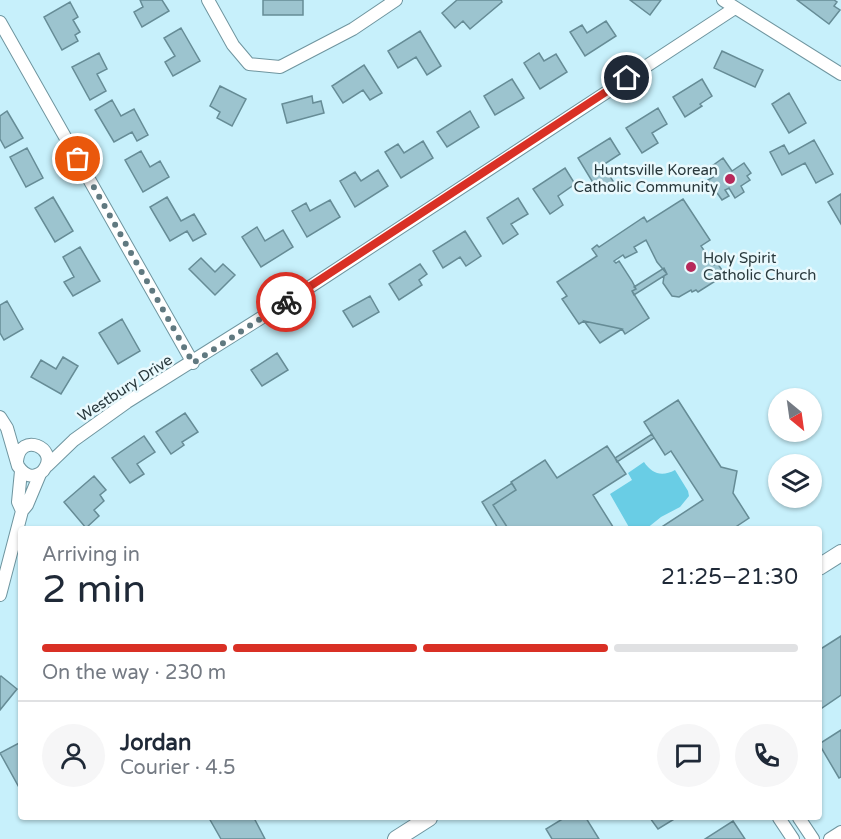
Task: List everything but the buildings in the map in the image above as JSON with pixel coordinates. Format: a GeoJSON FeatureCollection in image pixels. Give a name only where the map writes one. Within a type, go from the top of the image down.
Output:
{"type":"FeatureCollection","features":[{"type":"Feature","properties":{"kind":"main road"},"geometry":{"type":"LineString","coordinates":[[822,565],[841,554]]}},
{"type":"Feature","properties":{"kind":"main road"},"geometry":{"type":"LineString","coordinates":[[396,839],[426,820]]}},
{"type":"Feature","properties":{"kind":"street"},"geometry":{"type":"LineString","coordinates":[[208,0],[233,45],[249,64],[280,67],[353,29],[396,0]]}},
{"type":"Feature","properties":{"kind":"street"},"geometry":{"type":"LineString","coordinates":[[723,0],[841,74]]}},
{"type":"Feature","properties":{"kind":"street","name":"Westbury Drive"},"geometry":{"type":"LineString","coordinates":[[18,526],[22,511],[43,470],[74,440],[127,402],[193,363],[735,8]]}},
{"type":"Feature","properties":{"kind":"street"},"geometry":{"type":"LineString","coordinates":[[0,22],[193,363]]}},
{"type":"Feature","properties":{"kind":"street"},"geometry":{"type":"LineString","coordinates":[[0,417],[7,428],[19,466],[30,476],[43,470],[47,456],[37,446],[7,428]]}},
{"type":"Feature","properties":{"kind":"street","name":"Westbury Drive"},"geometry":{"type":"LineString","coordinates":[[37,446],[74,440]]}},
{"type":"Feature","properties":{"kind":"street"},"geometry":{"type":"LineString","coordinates":[[19,466],[20,451],[23,448],[37,446]]}},
{"type":"Feature","properties":{"kind":"street","name":"Westbury Drive"},"geometry":{"type":"LineString","coordinates":[[19,466],[18,502],[22,511]]}},
{"type":"Feature","properties":{"kind":"street","name":"Westbury Drive"},"geometry":{"type":"LineString","coordinates":[[0,595],[18,526]]}},
{"type":"Feature","properties":{"kind":"street"},"geometry":{"type":"LineString","coordinates":[[780,820],[793,839]]}},
{"type":"Feature","properties":{"kind":"street"},"geometry":{"type":"LineString","coordinates":[[800,820],[813,839]]}},
{"type":"Feature","properties":{"kind":"street"},"geometry":{"type":"LineString","coordinates":[[830,839],[841,832]]}},
{"type":"Feature","properties":{"kind":"shaded area"},"geometry":{"type":"Polygon","coordinates":[[[644,462],[658,473],[675,470],[689,496],[680,507],[650,526],[628,526],[610,494],[632,480],[628,473],[644,462]]]}},
{"type":"Feature","properties":{"kind":"way so far"},"geometry":{"type":"LineString","coordinates":[[78,159],[193,363],[286,302]]}},
{"type":"Feature","properties":{"kind":"place","name":"Huntsville Korean Catholic Community"},"geometry":{"type":"Point","coordinates":[730,179]}},
{"type":"Feature","properties":{"kind":"place","name":"Holy Spirit Catholic Church"},"geometry":{"type":"Point","coordinates":[691,267]}},
{"type":"Feature","properties":{"kind":"route"},"geometry":{"type":"LineString","coordinates":[[286,302],[627,78]]}}]}
